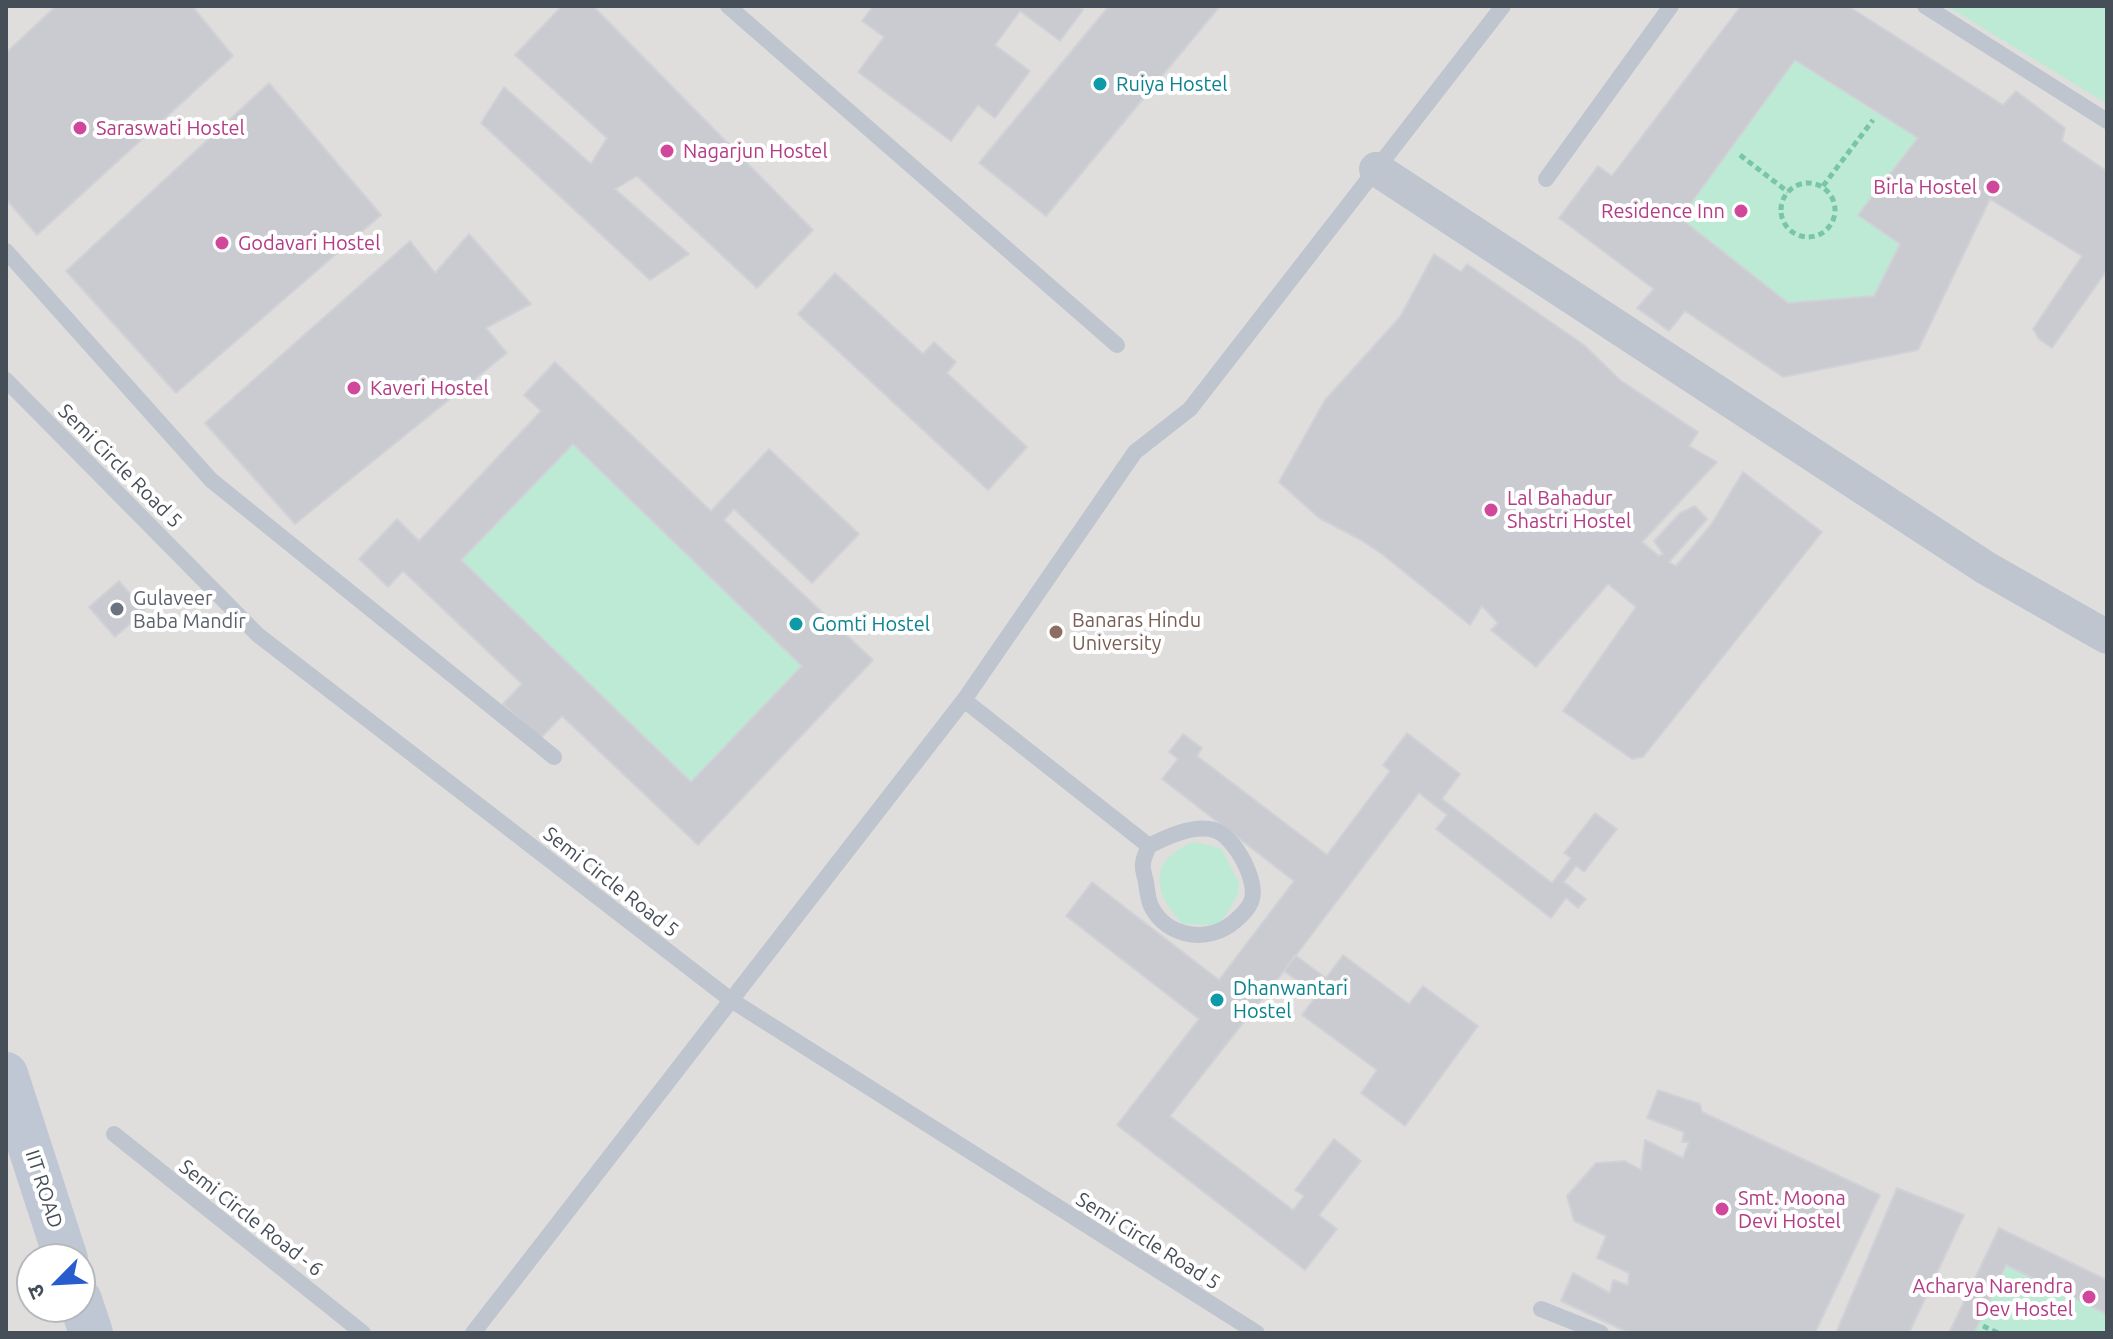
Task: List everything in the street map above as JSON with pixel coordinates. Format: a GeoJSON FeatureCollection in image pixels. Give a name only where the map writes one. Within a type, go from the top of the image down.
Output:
{"type":"FeatureCollection","features":[{"type":"Feature","properties":{"kind":"street"},"geometry":{"type":"LineString","coordinates":[[1376,169],[1986,568],[2107,637]]}},
{"type":"Feature","properties":{"kind":"street","name":"IIT ROAD"},"geometry":{"type":"LineString","coordinates":[[6,1074],[61,1243]]}},
{"type":"Feature","properties":{"kind":"lane"},"geometry":{"type":"LineString","coordinates":[[728,6],[1117,345]]}},
{"type":"Feature","properties":{"kind":"lane"},"geometry":{"type":"LineString","coordinates":[[473,1333],[964,700],[1135,452],[1190,409],[1503,6]]}},
{"type":"Feature","properties":{"kind":"lane"},"geometry":{"type":"LineString","coordinates":[[1546,179],[1671,6]]}},
{"type":"Feature","properties":{"kind":"lane"},"geometry":{"type":"LineString","coordinates":[[1925,6],[2107,121]]}},
{"type":"Feature","properties":{"kind":"lane"},"geometry":{"type":"LineString","coordinates":[[6,251],[211,480],[554,757]]}},
{"type":"Feature","properties":{"kind":"lane","name":"Semi Circle Road 5"},"geometry":{"type":"LineString","coordinates":[[6,380],[258,635],[731,1000],[1257,1333]]}},
{"type":"Feature","properties":{"kind":"lane"},"geometry":{"type":"LineString","coordinates":[[964,700],[1149,846]]}},
{"type":"Feature","properties":{"kind":"lane"},"geometry":{"type":"LineString","coordinates":[[1215,830],[1223,835],[1243,861],[1252,883],[1253,900],[1227,928],[1191,936],[1175,931],[1151,906],[1143,863],[1149,846],[1169,835],[1215,830]]}},
{"type":"Feature","properties":{"kind":"lane","name":"Semi Circle Road - 6"},"geometry":{"type":"LineString","coordinates":[[114,1134],[363,1333]]}},
{"type":"Feature","properties":{"kind":"lane"},"geometry":{"type":"LineString","coordinates":[[1541,1309],[1601,1333]]}},
{"type":"Feature","properties":{"kind":"path"},"geometry":{"type":"LineString","coordinates":[[1823,186],[1873,120]]}},
{"type":"Feature","properties":{"kind":"path"},"geometry":{"type":"LineString","coordinates":[[1740,155],[1788,192]]}},
{"type":"Feature","properties":{"kind":"path"},"geometry":{"type":"LineString","coordinates":[[1811,182],[1823,186],[1834,201],[1834,220],[1822,234],[1803,237],[1787,228],[1781,209],[1788,192],[1797,184],[1811,182]]}},
{"type":"Feature","properties":{"kind":"path"},"geometry":{"type":"LineString","coordinates":[[1983,1326],[1998,1333]]}},
{"type":"Feature","properties":{"kind":"shaded area","name":"Banaras Hindu University"},"geometry":{"type":"Polygon","coordinates":[[[6,6],[2107,6],[2107,1333],[6,1333],[6,6]]]}},
{"type":"Feature","properties":{"kind":"green space"},"geometry":{"type":"Polygon","coordinates":[[[1947,6],[2107,6],[2107,104],[1947,6]]]}},
{"type":"Feature","properties":{"kind":"green space"},"geometry":{"type":"Polygon","coordinates":[[[1795,60],[1918,138],[1858,215],[1900,244],[1874,296],[1788,303],[1680,219],[1795,60]]]}},
{"type":"Feature","properties":{"kind":"green space"},"geometry":{"type":"Polygon","coordinates":[[[573,444],[802,666],[691,782],[461,560],[573,444]]]}},
{"type":"Feature","properties":{"kind":"green space"},"geometry":{"type":"Polygon","coordinates":[[[1194,842],[1221,848],[1239,883],[1237,896],[1222,921],[1212,925],[1183,924],[1165,900],[1161,889],[1162,867],[1179,849],[1194,842]]]}},
{"type":"Feature","properties":{"kind":"green space"},"geometry":{"type":"Polygon","coordinates":[[[2006,1265],[2107,1314],[2107,1333],[1974,1333],[2006,1265]]]}},
{"type":"Feature","properties":{"kind":"building","name":"Saraswati Hostel"},"geometry":{"type":"Polygon","coordinates":[[[56,6],[192,6],[233,56],[37,235],[6,199],[6,53],[56,6]]]}},
{"type":"Feature","properties":{"kind":"building","name":"Nagarjun Hostel"},"geometry":{"type":"Polygon","coordinates":[[[562,6],[593,6],[813,230],[757,288],[637,176],[615,189],[689,254],[650,280],[481,123],[504,87],[591,164],[607,138],[515,55],[562,6]]]}},
{"type":"Feature","properties":{"kind":"building"},"geometry":{"type":"Polygon","coordinates":[[[873,6],[1078,6],[1083,10],[1060,41],[1020,11],[995,45],[1030,71],[995,118],[978,105],[951,141],[858,72],[884,37],[862,21],[873,6]]]}},
{"type":"Feature","properties":{"kind":"building","name":"Ruiya Hostel"},"geometry":{"type":"Polygon","coordinates":[[[1109,6],[1220,6],[1046,216],[979,163],[1109,6]]]}},
{"type":"Feature","properties":{"kind":"building","name":"Birla Hostel"},"geometry":{"type":"Polygon","coordinates":[[[1741,6],[1848,6],[2003,105],[2016,91],[2065,128],[2062,141],[2107,171],[2107,270],[2052,348],[2039,339],[2033,329],[2082,256],[1990,199],[1918,350],[1783,377],[1685,311],[1669,331],[1637,308],[1654,289],[1559,218],[1598,166],[1612,176],[1741,6]],[[1795,60],[1680,218],[1788,303],[1874,296],[1900,244],[1858,215],[1918,138],[1795,60]]]}},
{"type":"Feature","properties":{"kind":"building","name":"Godavari Hostel"},"geometry":{"type":"Polygon","coordinates":[[[269,83],[381,215],[176,393],[66,271],[269,83]]]}},
{"type":"Feature","properties":{"kind":"building","name":"Kaveri Hostel"},"geometry":{"type":"Polygon","coordinates":[[[469,234],[531,304],[486,328],[507,353],[295,524],[205,423],[410,241],[435,273],[469,234]]]}},
{"type":"Feature","properties":{"kind":"building","name":"Lal Bahadur Shastri Hostel"},"geometry":{"type":"Polygon","coordinates":[[[1434,254],[1461,272],[1467,264],[1584,345],[1620,380],[1698,432],[1689,446],[1717,462],[1642,542],[1659,556],[1663,554],[1654,541],[1680,513],[1695,506],[1707,519],[1669,562],[1676,566],[1711,525],[1743,472],[1822,532],[1643,757],[1632,759],[1563,711],[1636,607],[1608,584],[1536,667],[1491,630],[1498,623],[1482,606],[1470,625],[1382,554],[1319,518],[1279,482],[1325,400],[1400,317],[1434,254]]]}},
{"type":"Feature","properties":{"kind":"building"},"geometry":{"type":"Polygon","coordinates":[[[835,273],[923,354],[934,342],[956,362],[947,373],[1027,447],[988,490],[798,314],[835,273]]]}},
{"type":"Feature","properties":{"kind":"building","name":"Gomti Hostel"},"geometry":{"type":"Polygon","coordinates":[[[555,362],[711,511],[769,449],[859,534],[812,583],[734,509],[724,520],[873,660],[698,845],[562,716],[540,739],[503,704],[522,684],[403,571],[388,587],[359,559],[397,519],[419,541],[541,411],[524,395],[555,362]],[[573,444],[461,560],[691,782],[802,666],[573,444]]]}},
{"type":"Feature","properties":{"kind":"building","name":"Gulaveer Baba Mandir"},"geometry":{"type":"Polygon","coordinates":[[[119,581],[145,611],[115,637],[89,607],[119,581]]]}},
{"type":"Feature","properties":{"kind":"building","name":"Dhanwantari Hostel"},"geometry":{"type":"Polygon","coordinates":[[[1407,733],[1460,774],[1442,799],[1552,883],[1571,858],[1564,853],[1595,813],[1617,829],[1584,872],[1576,866],[1564,882],[1586,899],[1578,908],[1566,898],[1551,918],[1436,829],[1447,815],[1419,793],[1170,1116],[1293,1210],[1304,1196],[1295,1190],[1334,1139],[1361,1161],[1319,1215],[1337,1229],[1305,1270],[1117,1125],[1199,1019],[1066,916],[1092,882],[1219,980],[1294,881],[1162,779],[1178,759],[1169,752],[1183,734],[1202,748],[1197,756],[1327,855],[1390,771],[1383,765],[1407,733]]]}},
{"type":"Feature","properties":{"kind":"building"},"geometry":{"type":"Polygon","coordinates":[[[1295,955],[1326,978],[1343,955],[1409,1004],[1423,986],[1478,1026],[1405,1126],[1361,1093],[1377,1070],[1302,1015],[1317,995],[1284,971],[1295,955]]]}},
{"type":"Feature","properties":{"kind":"building","name":"Smt. Moona Devi Hostel"},"geometry":{"type":"Polygon","coordinates":[[[1658,1090],[1700,1104],[1702,1112],[1880,1195],[1815,1333],[1629,1333],[1561,1301],[1573,1273],[1610,1293],[1613,1280],[1628,1285],[1629,1273],[1597,1258],[1606,1236],[1574,1221],[1567,1196],[1596,1163],[1625,1161],[1641,1170],[1645,1140],[1683,1158],[1689,1142],[1682,1142],[1684,1132],[1647,1118],[1658,1090]]]}},
{"type":"Feature","properties":{"kind":"building"},"geometry":{"type":"Polygon","coordinates":[[[1897,1188],[1964,1215],[1909,1333],[1836,1333],[1897,1188]]]}},
{"type":"Feature","properties":{"kind":"building","name":"Acharya Narendra Dev Hostel"},"geometry":{"type":"Polygon","coordinates":[[[1999,1228],[2107,1280],[2107,1314],[2006,1265],[1974,1333],[1949,1333],[1999,1228]]]}},
{"type":"Feature","properties":{"kind":"place","name":"Ruiya Hostel"},"geometry":{"type":"Point","coordinates":[1100,84]}},
{"type":"Feature","properties":{"kind":"place","name":"Saraswati Hostel"},"geometry":{"type":"Point","coordinates":[80,128]}},
{"type":"Feature","properties":{"kind":"place","name":"Nagarjun Hostel"},"geometry":{"type":"Point","coordinates":[667,151]}},
{"type":"Feature","properties":{"kind":"place","name":"Birla Hostel"},"geometry":{"type":"Point","coordinates":[1993,187]}},
{"type":"Feature","properties":{"kind":"place","name":"Residence Inn"},"geometry":{"type":"Point","coordinates":[1741,211]}},
{"type":"Feature","properties":{"kind":"place","name":"Godavari Hostel"},"geometry":{"type":"Point","coordinates":[222,243]}},
{"type":"Feature","properties":{"kind":"place","name":"Kaveri Hostel"},"geometry":{"type":"Point","coordinates":[354,388]}},
{"type":"Feature","properties":{"kind":"place","name":"Lal Bahadur Shastri Hostel"},"geometry":{"type":"Point","coordinates":[1491,510]}},
{"type":"Feature","properties":{"kind":"place","name":"Gulaveer Baba Mandir"},"geometry":{"type":"Point","coordinates":[117,609]}},
{"type":"Feature","properties":{"kind":"place","name":"Gomti Hostel"},"geometry":{"type":"Point","coordinates":[796,624]}},
{"type":"Feature","properties":{"kind":"place","name":"Banaras Hindu University"},"geometry":{"type":"Point","coordinates":[1056,632]}},
{"type":"Feature","properties":{"kind":"place","name":"Dhanwantari Hostel"},"geometry":{"type":"Point","coordinates":[1217,1000]}},
{"type":"Feature","properties":{"kind":"place","name":"Smt. Moona Devi Hostel"},"geometry":{"type":"Point","coordinates":[1722,1209]}},
{"type":"Feature","properties":{"kind":"place","name":"Acharya Narendra Dev Hostel"},"geometry":{"type":"Point","coordinates":[2089,1297]}}]}
